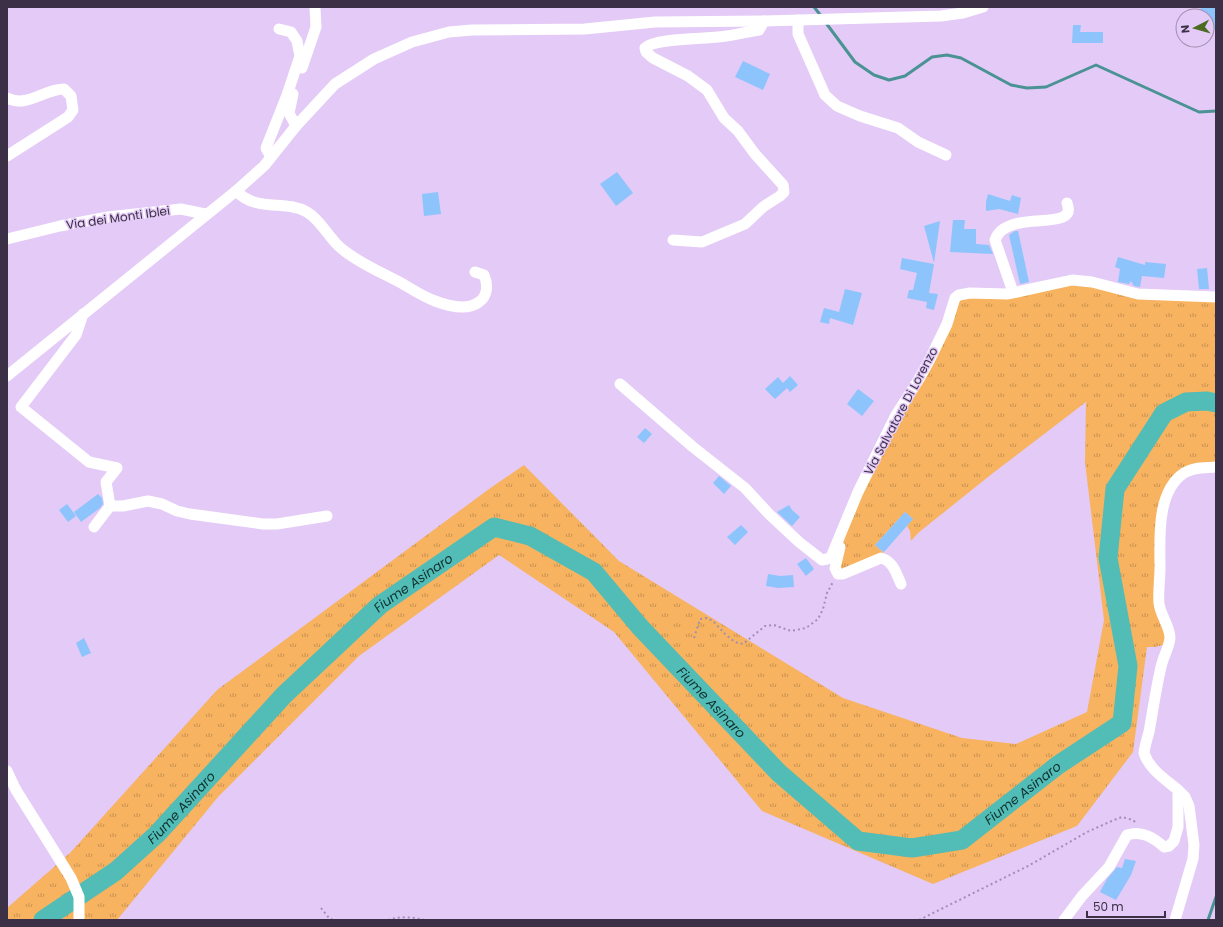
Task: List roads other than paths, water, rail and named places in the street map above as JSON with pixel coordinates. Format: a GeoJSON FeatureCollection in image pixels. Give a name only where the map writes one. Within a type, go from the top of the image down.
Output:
{"type":"FeatureCollection","features":[{"type":"Feature","properties":{"kind":"street"},"geometry":{"type":"LineString","coordinates":[[296,126],[289,113],[295,85],[307,56],[316,27],[315,7]]}},
{"type":"Feature","properties":{"kind":"street"},"geometry":{"type":"LineString","coordinates":[[7,376],[205,214],[236,191],[264,166],[296,126],[335,84],[374,58],[412,42],[449,32],[472,30],[585,29],[655,22],[764,21],[941,16],[963,13],[983,7]]}},
{"type":"Feature","properties":{"kind":"street"},"geometry":{"type":"LineString","coordinates":[[803,20],[798,34],[825,95],[837,106],[860,116],[898,128],[918,142],[946,156]]}},
{"type":"Feature","properties":{"kind":"street"},"geometry":{"type":"LineString","coordinates":[[673,240],[702,242],[745,224],[763,207],[784,192],[783,185],[755,154],[738,131],[724,118],[707,90],[688,76],[653,58],[646,52],[645,48],[648,45],[659,42],[720,37],[759,30],[764,21]]}},
{"type":"Feature","properties":{"kind":"street"},"geometry":{"type":"LineString","coordinates":[[271,157],[266,148],[287,95],[300,56],[297,41],[291,32],[279,29]]}},
{"type":"Feature","properties":{"kind":"street"},"geometry":{"type":"LineString","coordinates":[[7,98],[23,102],[56,89],[64,89],[71,96],[73,110],[68,117],[7,156]]}},
{"type":"Feature","properties":{"kind":"street"},"geometry":{"type":"LineString","coordinates":[[236,191],[246,200],[266,205],[293,207],[306,212],[316,220],[341,248],[357,260],[434,301],[461,307],[469,307],[479,302],[485,296],[487,282],[484,275],[475,272]]}},
{"type":"Feature","properties":{"kind":"street"},"geometry":{"type":"LineString","coordinates":[[1013,292],[995,240],[997,234],[1007,226],[1020,222],[1032,220],[1047,221],[1065,217],[1069,214],[1067,203]]}},
{"type":"Feature","properties":{"kind":"street","name":"Via dei Monti Iblei"},"geometry":{"type":"LineString","coordinates":[[7,239],[60,226],[108,217],[181,209],[205,214]]}},
{"type":"Feature","properties":{"kind":"street","name":"Via Salvatore Di Lorenzo"},"geometry":{"type":"LineString","coordinates":[[620,384],[693,447],[745,488],[768,514],[799,542],[822,560],[827,559],[830,556],[858,492],[896,415],[930,359],[947,324],[955,298],[959,295],[970,293],[1008,294],[1072,280],[1092,282],[1138,294],[1216,296]]}},
{"type":"Feature","properties":{"kind":"street"},"geometry":{"type":"LineString","coordinates":[[83,314],[76,334],[21,408],[89,462],[117,468],[106,482],[110,506],[94,527]]}},
{"type":"Feature","properties":{"kind":"street"},"geometry":{"type":"LineString","coordinates":[[1175,920],[1193,859],[1194,845],[1189,806],[1185,797],[1157,773],[1146,759],[1144,753],[1162,664],[1169,644],[1170,636],[1159,603],[1159,538],[1164,503],[1176,480],[1184,473],[1195,469],[1216,467]]}},
{"type":"Feature","properties":{"kind":"street"},"geometry":{"type":"LineString","coordinates":[[110,506],[123,506],[148,501],[162,504],[177,511],[190,514],[263,524],[277,524],[327,516]]}},
{"type":"Feature","properties":{"kind":"street"},"geometry":{"type":"LineString","coordinates":[[846,522],[835,568],[838,574],[843,574],[881,558],[888,560],[894,568],[901,584]]}},
{"type":"Feature","properties":{"kind":"street"},"geometry":{"type":"LineString","coordinates":[[7,771],[16,790],[71,878],[79,897],[79,920]]}},
{"type":"Feature","properties":{"kind":"street"},"geometry":{"type":"LineString","coordinates":[[1064,920],[1082,896],[1108,868],[1127,834],[1132,833],[1152,837],[1164,847],[1169,846],[1174,841],[1178,827],[1178,790]]}},
{"type":"Feature","properties":{"kind":"waterway"},"geometry":{"type":"LineString","coordinates":[[814,7],[822,17]]}},
{"type":"Feature","properties":{"kind":"waterway"},"geometry":{"type":"LineString","coordinates":[[826,23],[855,62],[874,75],[889,80],[905,76],[932,57],[947,55],[961,58],[1011,85],[1027,88],[1046,87],[1096,65],[1199,112],[1216,111]]}},
{"type":"Feature","properties":{"kind":"waterway","name":"Fiume Asinaro"},"geometry":{"type":"LineString","coordinates":[[43,920],[116,871],[157,834],[284,695],[380,605],[494,527],[530,536],[594,572],[640,627],[779,773],[858,841],[912,848],[962,840],[1058,765],[1122,723],[1128,666],[1108,558],[1115,489],[1164,413],[1186,402],[1207,401],[1216,403]]}},
{"type":"Feature","properties":{"kind":"waterway"},"geometry":{"type":"LineString","coordinates":[[1208,920],[1216,897]]}}]}
